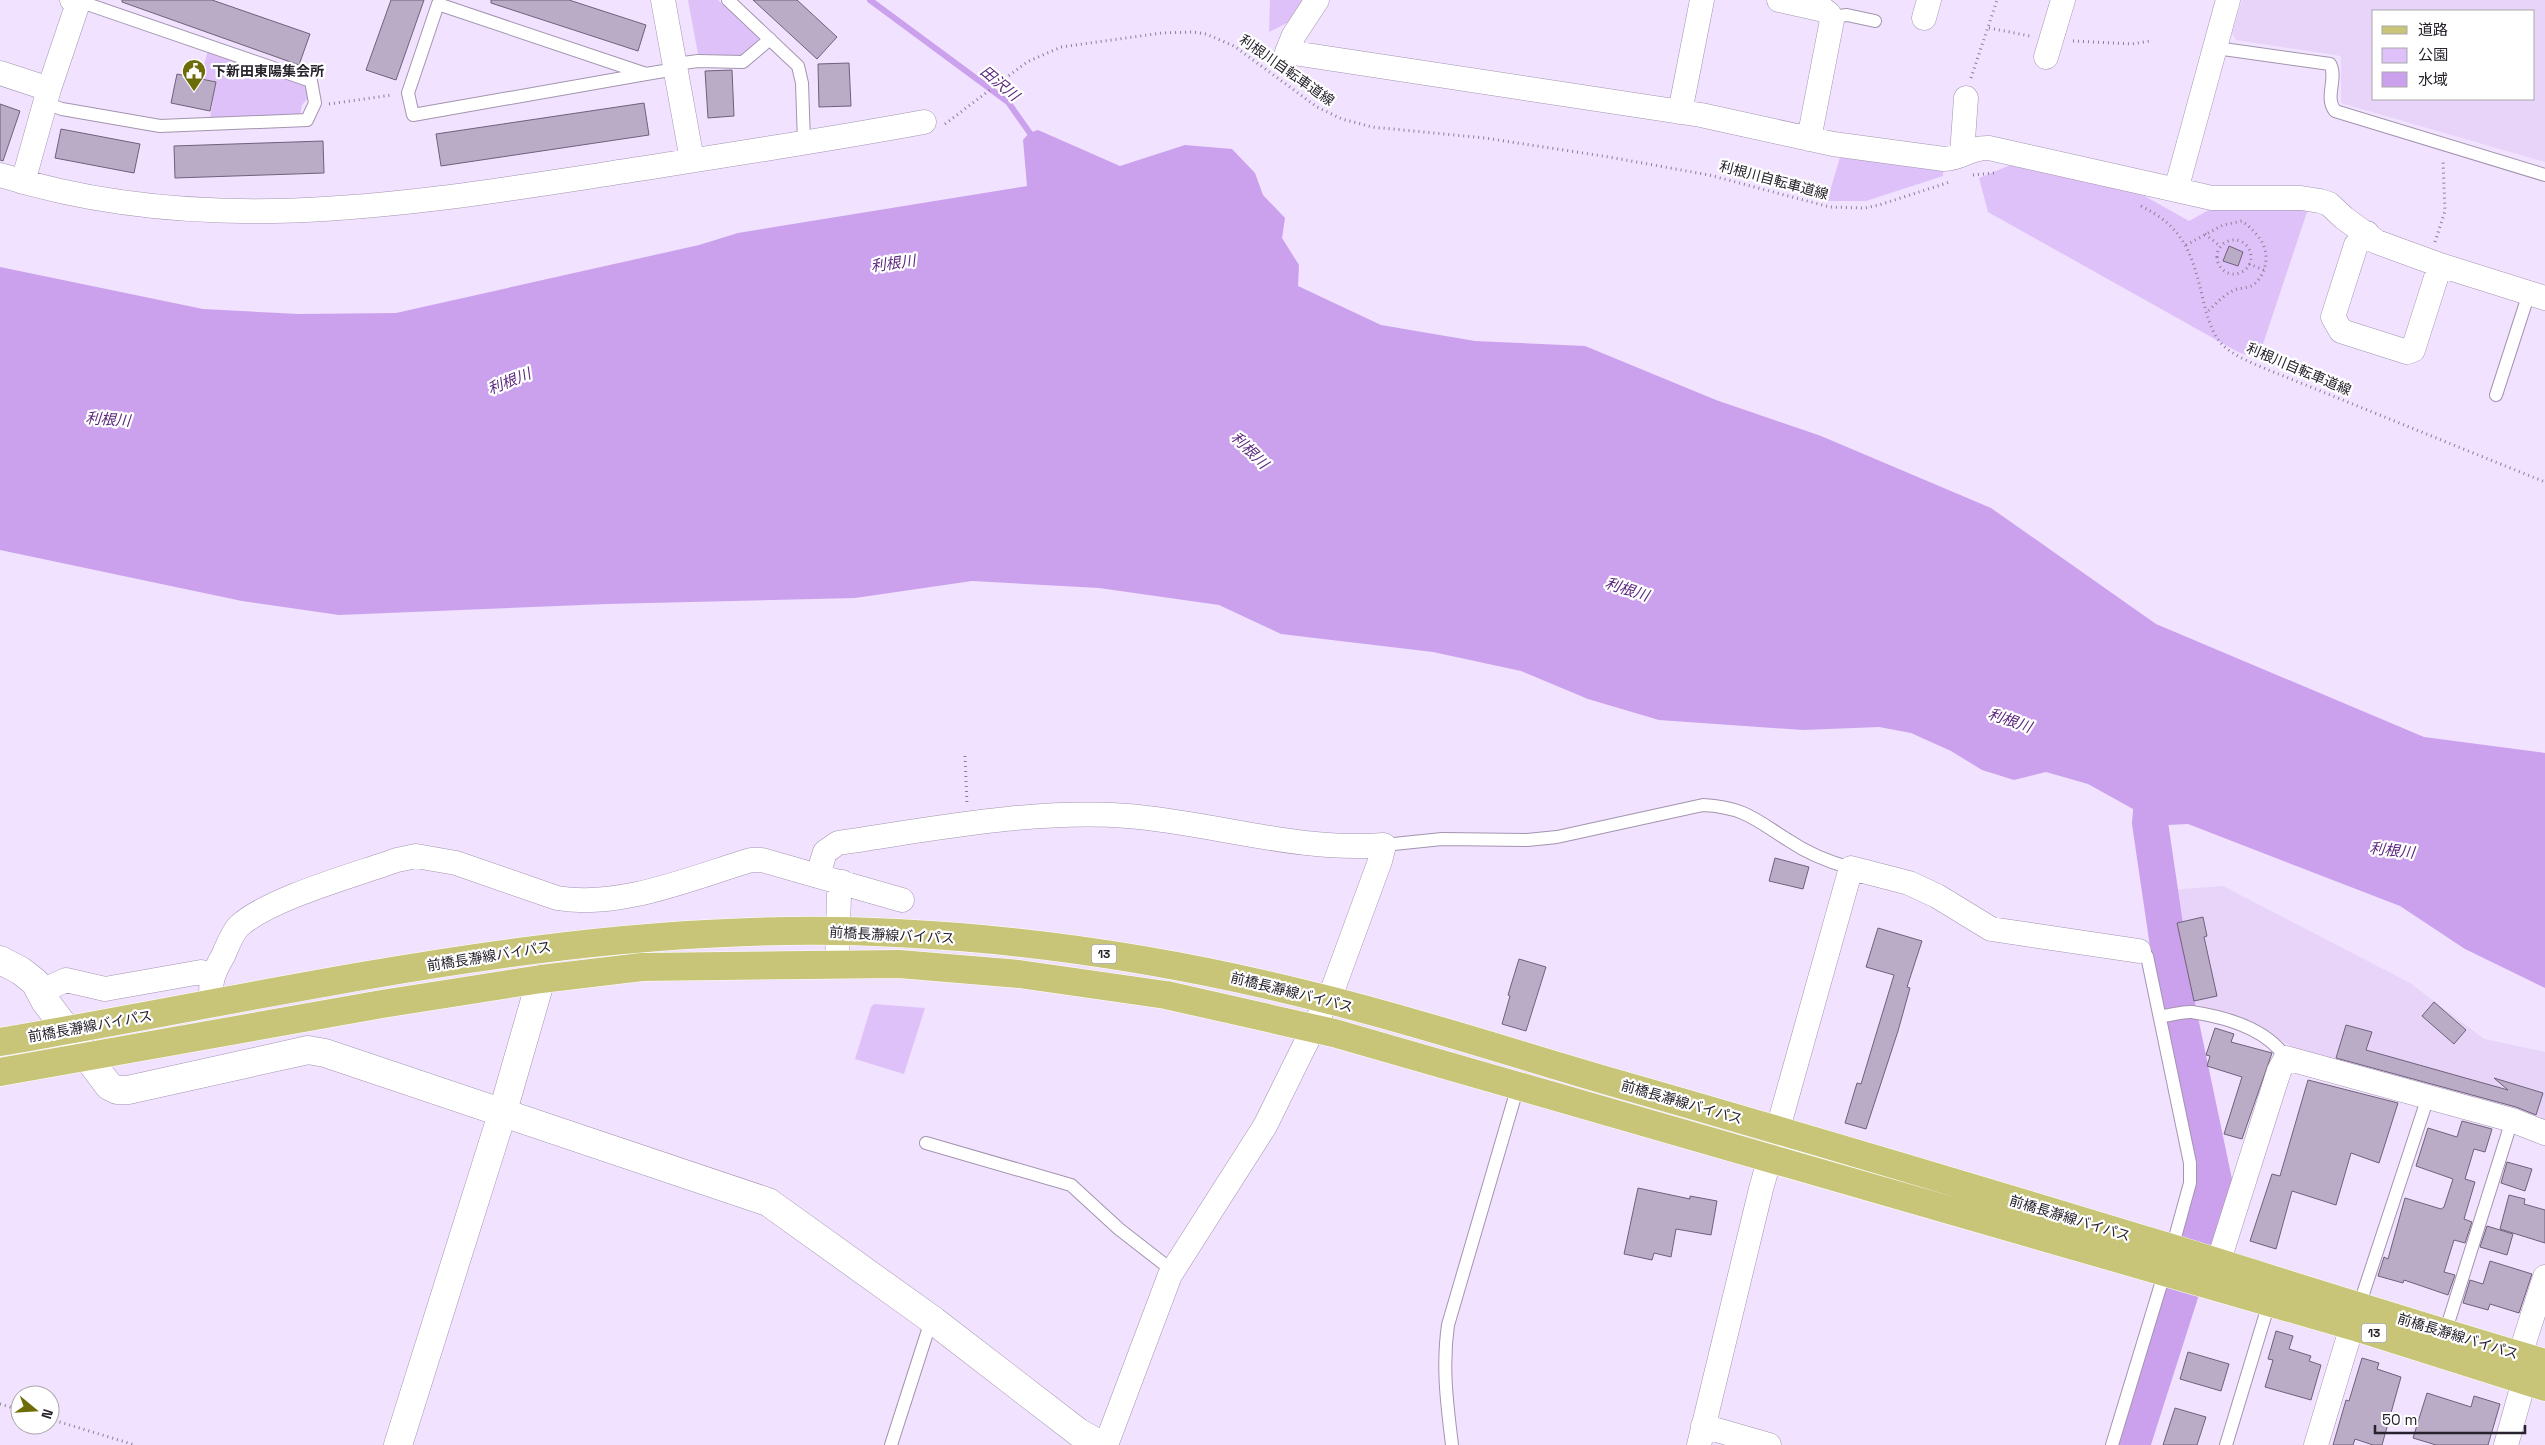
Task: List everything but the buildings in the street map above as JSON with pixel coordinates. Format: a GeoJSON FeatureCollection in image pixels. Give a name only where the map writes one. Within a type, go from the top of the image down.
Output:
{"type":"FeatureCollection","features":[{"type":"Feature","properties":{"kind":"main road","name":"前橋長瀞線バイパス"},"geometry":{"type":"LineString","coordinates":[[0,1042],[385,971],[560,945],[701,934],[838,932],[897,933],[1030,944],[1108,954],[1212,973],[1326,999],[1778,1130],[2171,1262]]}},
{"type":"Feature","properties":{"kind":"main road","name":"前橋長瀞線バイパス"},"geometry":{"type":"LineString","coordinates":[[0,1072],[382,1004],[541,979],[642,967],[837,963],[899,964],[1092,983],[1183,998],[1312,1028],[1770,1158],[2171,1262],[2356,1316],[2534,1372]]}},
{"type":"Feature","properties":{"kind":"main road","name":"前橋長瀞線バイパス"},"geometry":{"type":"LineString","coordinates":[[2210,1273],[2269,1302],[2445,1333],[2534,1372]]}},
{"type":"Feature","properties":{"kind":"street"},"geometry":{"type":"LineString","coordinates":[[663,0],[692,160]]}},
{"type":"Feature","properties":{"kind":"street"},"geometry":{"type":"LineString","coordinates":[[1317,0],[1294,35],[1287,52],[1680,112],[1833,144],[1954,159],[1965,165]]}},
{"type":"Feature","properties":{"kind":"street"},"geometry":{"type":"LineString","coordinates":[[1680,112],[1702,0]]}},
{"type":"Feature","properties":{"kind":"street"},"geometry":{"type":"LineString","coordinates":[[1779,0],[1824,10],[1831,17],[1832,26],[1809,139]]}},
{"type":"Feature","properties":{"kind":"street"},"geometry":{"type":"LineString","coordinates":[[2048,49],[2064,0]]}},
{"type":"Feature","properties":{"kind":"street"},"geometry":{"type":"LineString","coordinates":[[2176,190],[2228,0]]}},
{"type":"Feature","properties":{"kind":"street"},"geometry":{"type":"LineString","coordinates":[[23,182],[75,2]]}},
{"type":"Feature","properties":{"kind":"street"},"geometry":{"type":"LineString","coordinates":[[0,73],[47,96]]}},
{"type":"Feature","properties":{"kind":"street"},"geometry":{"type":"LineString","coordinates":[[1965,165],[1966,98]]}},
{"type":"Feature","properties":{"kind":"street"},"geometry":{"type":"LineString","coordinates":[[0,175],[104,201],[172,209],[298,212],[400,202],[692,160],[924,122]]}},
{"type":"Feature","properties":{"kind":"street"},"geometry":{"type":"LineString","coordinates":[[1965,165],[1976,148],[1998,150],[2212,198],[2312,199],[2329,204],[2344,218],[2377,242],[2434,263],[2537,295]]}},
{"type":"Feature","properties":{"kind":"street"},"geometry":{"type":"LineString","coordinates":[[2367,233],[2356,246],[2333,317],[2341,331],[2407,352],[2413,350],[2434,263]]}},
{"type":"Feature","properties":{"kind":"street"},"geometry":{"type":"LineString","coordinates":[[818,875],[825,852],[838,843],[968,824],[1024,818],[1112,816],[1178,822],[1260,835],[1298,844],[1334,847],[1384,846],[1380,861],[1326,999],[1265,1126],[1173,1271],[1106,1445]]}},
{"type":"Feature","properties":{"kind":"street"},"geometry":{"type":"LineString","coordinates":[[212,1002],[210,986],[212,974],[238,928],[247,920],[278,903],[397,860],[416,856],[456,863],[557,898],[571,901],[602,901],[668,885],[751,860],[762,860],[902,900]]}},
{"type":"Feature","properties":{"kind":"street"},"geometry":{"type":"LineString","coordinates":[[1769,1445],[1701,1435],[1770,1158],[1852,868],[1909,883],[1937,896],[1991,929],[2139,950]]}},
{"type":"Feature","properties":{"kind":"street"},"geometry":{"type":"LineString","coordinates":[[837,963],[839,895],[842,882]]}},
{"type":"Feature","properties":{"kind":"street"},"geometry":{"type":"LineString","coordinates":[[0,960],[30,977],[67,1031],[109,1086],[121,1091],[308,1050],[325,1053],[768,1202],[934,1321],[1075,1438],[1102,1445]]}},
{"type":"Feature","properties":{"kind":"street"},"geometry":{"type":"LineString","coordinates":[[40,992],[66,980],[105,989],[201,972],[212,974]]}},
{"type":"Feature","properties":{"kind":"street"},"geometry":{"type":"LineString","coordinates":[[398,1445],[503,1112],[541,979]]}},
{"type":"Feature","properties":{"kind":"street"},"geometry":{"type":"LineString","coordinates":[[2210,1273],[2278,1071],[2286,1058],[2512,1120],[2545,1133]]}},
{"type":"Feature","properties":{"kind":"street"},"geometry":{"type":"LineString","coordinates":[[2506,1445],[2534,1372],[2545,1277]]}},
{"type":"Feature","properties":{"kind":"street"},"geometry":{"type":"LineString","coordinates":[[2316,1445],[2356,1316]]}},
{"type":"Feature","properties":{"kind":"lane"},"geometry":{"type":"LineString","coordinates":[[728,0],[798,66],[802,83],[804,142]]}},
{"type":"Feature","properties":{"kind":"lane"},"geometry":{"type":"LineString","coordinates":[[47,96],[62,108],[160,126],[306,120],[314,103],[311,81],[90,5],[75,2]]}},
{"type":"Feature","properties":{"kind":"lane"},"geometry":{"type":"LineString","coordinates":[[646,74],[438,4],[408,93],[412,115],[676,69],[684,63],[698,61],[743,62],[770,39]]}},
{"type":"Feature","properties":{"kind":"lane"},"geometry":{"type":"LineString","coordinates":[[1831,17],[1847,15],[1875,21]]}},
{"type":"Feature","properties":{"kind":"lane"},"geometry":{"type":"LineString","coordinates":[[2216,48],[2330,64],[2332,70],[2330,103],[2335,111],[2545,175]]}},
{"type":"Feature","properties":{"kind":"lane"},"geometry":{"type":"LineString","coordinates":[[2496,395],[2537,295]]}},
{"type":"Feature","properties":{"kind":"lane"},"geometry":{"type":"LineString","coordinates":[[1384,846],[1442,839],[1527,840],[1557,838],[1671,811],[1712,806],[1743,812],[1757,818],[1788,840],[1816,856],[1852,868]]}},
{"type":"Feature","properties":{"kind":"lane"},"geometry":{"type":"LineString","coordinates":[[2112,1445],[2171,1262],[2190,1183],[2190,1163],[2166,1016],[2148,956],[2139,950]]}},
{"type":"Feature","properties":{"kind":"lane"},"geometry":{"type":"LineString","coordinates":[[2166,1016],[2190,1012],[2240,1024],[2278,1046],[2286,1058]]}},
{"type":"Feature","properties":{"kind":"lane"},"geometry":{"type":"LineString","coordinates":[[1452,1445],[1444,1386],[1443,1363],[1448,1325],[1518,1086]]}},
{"type":"Feature","properties":{"kind":"lane"},"geometry":{"type":"LineString","coordinates":[[2356,1316],[2428,1097]]}},
{"type":"Feature","properties":{"kind":"lane"},"geometry":{"type":"LineString","coordinates":[[2445,1333],[2512,1120]]}},
{"type":"Feature","properties":{"kind":"lane"},"geometry":{"type":"LineString","coordinates":[[926,1143],[1072,1185],[1119,1229],[1173,1271]]}},
{"type":"Feature","properties":{"kind":"lane"},"geometry":{"type":"LineString","coordinates":[[2226,1445],[2269,1302]]}},
{"type":"Feature","properties":{"kind":"lane"},"geometry":{"type":"LineString","coordinates":[[891,1445],[928,1330],[934,1321]]}},
{"type":"Feature","properties":{"kind":"path"},"geometry":{"type":"LineString","coordinates":[[1966,98],[1997,0]]}},
{"type":"Feature","properties":{"kind":"path"},"geometry":{"type":"LineString","coordinates":[[1989,28],[2048,49],[2132,44],[2150,41]]}},
{"type":"Feature","properties":{"kind":"path","name":"利根川自転車道線"},"geometry":{"type":"LineString","coordinates":[[958,116],[1027,62],[1061,47],[1162,33],[1192,32],[1221,40],[1246,53],[1317,107],[1342,119],[1372,127],[1485,138],[1609,157],[1718,177],[1830,207],[1865,208],[1879,205],[1953,180]]}},
{"type":"Feature","properties":{"kind":"path"},"geometry":{"type":"LineString","coordinates":[[314,103],[321,106],[408,93]]}},
{"type":"Feature","properties":{"kind":"path"},"geometry":{"type":"LineString","coordinates":[[2434,263],[2445,211],[2442,144]]}},
{"type":"Feature","properties":{"kind":"path"},"geometry":{"type":"LineString","coordinates":[[1965,165],[2003,172]]}},
{"type":"Feature","properties":{"kind":"path","name":"利根川自転車道線"},"geometry":{"type":"LineString","coordinates":[[2133,202],[2164,219],[2175,228],[2186,244],[2197,269],[2206,313],[2220,341],[2233,353],[2248,361],[2545,482]]}},
{"type":"Feature","properties":{"kind":"path"},"geometry":{"type":"LineString","coordinates":[[2186,244],[2223,225],[2242,221],[2256,232],[2264,243],[2267,260],[2262,275],[2252,286],[2236,289],[2225,295],[2206,313]]}},
{"type":"Feature","properties":{"kind":"path"},"geometry":{"type":"LineString","coordinates":[[2205,234],[2220,246]]}},
{"type":"Feature","properties":{"kind":"path"},"geometry":{"type":"LineString","coordinates":[[2229,240],[2245,243],[2251,253],[2249,264],[2236,274],[2224,272],[2217,262],[2217,251],[2220,246],[2229,240]]}},
{"type":"Feature","properties":{"kind":"path"},"geometry":{"type":"LineString","coordinates":[[2249,264],[2264,270]]}},
{"type":"Feature","properties":{"kind":"path"},"geometry":{"type":"LineString","coordinates":[[965,756],[968,824]]}},
{"type":"Feature","properties":{"kind":"path"},"geometry":{"type":"LineString","coordinates":[[60,1422],[135,1445]]}},
{"type":"Feature","properties":{"kind":"shaded area"},"geometry":{"type":"Polygon","coordinates":[[[2242,0],[2545,0],[2545,162],[2341,103],[2341,56],[2236,40],[2232,33],[2242,0]]]}},
{"type":"Feature","properties":{"kind":"shaded area"},"geometry":{"type":"Polygon","coordinates":[[[2223,886],[2410,983],[2484,1039],[2545,1052],[2545,1124],[2303,1053],[2245,1020],[2189,1002],[2170,890],[2223,886]]]}},
{"type":"Feature","properties":{"kind":"green space"},"geometry":{"type":"Polygon","coordinates":[[[688,0],[718,0],[760,38],[740,58],[698,54],[688,0]]]}},
{"type":"Feature","properties":{"kind":"green space"},"geometry":{"type":"Polygon","coordinates":[[[1270,0],[1302,0],[1291,21],[1269,32],[1270,0]]]}},
{"type":"Feature","properties":{"kind":"green space"},"geometry":{"type":"Polygon","coordinates":[[[208,51],[305,83],[308,98],[302,105],[300,115],[210,118],[216,82],[200,78],[208,51]]]}},
{"type":"Feature","properties":{"kind":"green space"},"geometry":{"type":"Polygon","coordinates":[[[1841,154],[1943,170],[1943,176],[1866,201],[1827,201],[1841,154]]]}},
{"type":"Feature","properties":{"kind":"green space"},"geometry":{"type":"Polygon","coordinates":[[[2013,164],[2134,190],[2189,221],[2216,206],[2309,206],[2258,359],[2238,352],[1988,212],[1979,178],[2013,164]]]}},
{"type":"Feature","properties":{"kind":"green space"},"geometry":{"type":"Polygon","coordinates":[[[874,1004],[925,1008],[904,1074],[855,1059],[871,1007],[874,1004]]]}},
{"type":"Feature","properties":{"kind":"water","name":"利根川"},"geometry":{"type":"Polygon","coordinates":[[[1038,130],[1120,166],[1185,145],[1232,149],[1255,173],[1263,195],[1285,218],[1282,238],[1299,265],[1298,286],[1381,325],[1475,341],[1585,346],[1716,400],[1821,436],[1991,508],[2156,624],[2424,737],[2545,753],[2545,988],[2465,949],[2400,906],[2188,824],[2167,825],[2150,823],[2142,814],[2088,784],[2046,772],[2014,780],[1982,770],[1951,751],[1911,733],[1879,727],[1803,730],[1659,720],[1588,699],[1521,671],[1433,652],[1281,634],[1219,605],[1099,588],[972,581],[855,598],[607,604],[339,615],[242,601],[0,550],[0,267],[203,309],[299,314],[396,313],[699,245],[738,233],[1027,186],[1023,140],[1029,133],[1038,130]]]}},
{"type":"Feature","properties":{"kind":"waterway","name":"田沢川"},"geometry":{"type":"LineString","coordinates":[[870,0],[1008,102],[1034,139]]}},
{"type":"Feature","properties":{"kind":"waterway"},"geometry":{"type":"LineString","coordinates":[[2132,1445],[2213,1192],[2214,1181],[2176,1000],[2150,823],[2153,791],[2150,775]]}},
{"type":"Feature","properties":{"kind":"place","name":"下新田東陽集会所"},"geometry":{"type":"Point","coordinates":[194,92]}}]}
